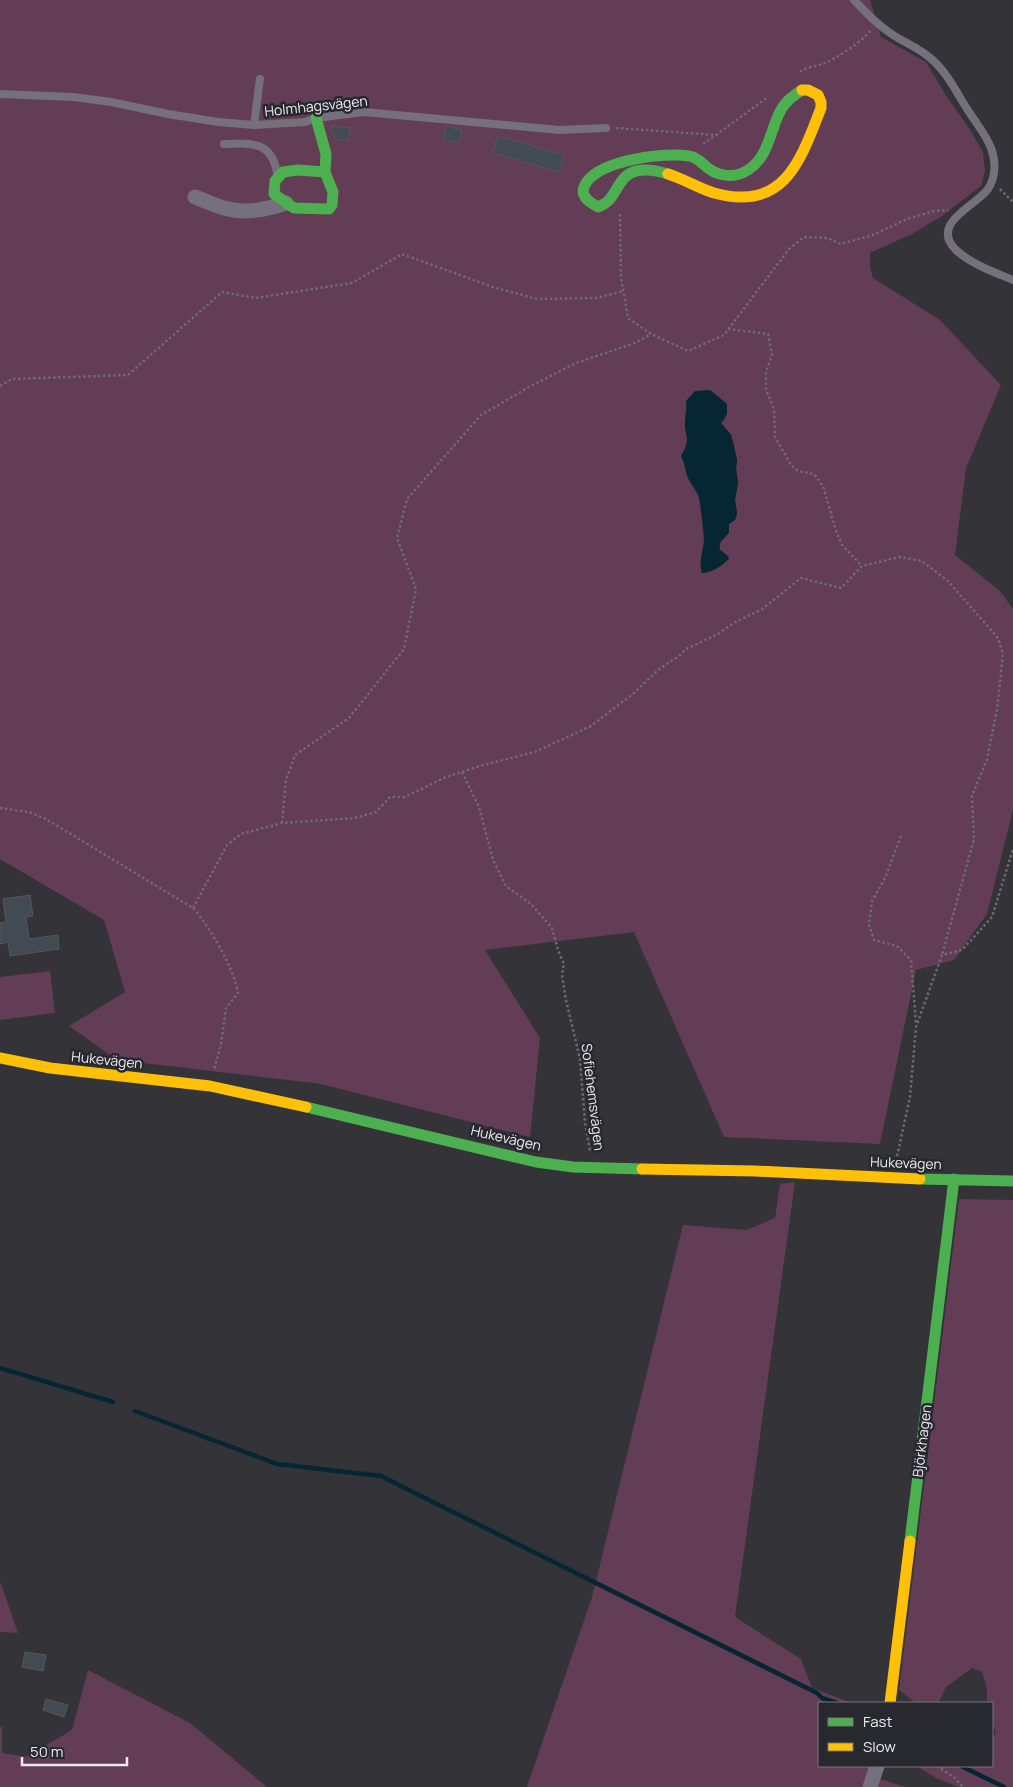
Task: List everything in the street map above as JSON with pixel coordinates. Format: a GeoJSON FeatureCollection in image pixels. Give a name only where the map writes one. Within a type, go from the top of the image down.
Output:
{"type":"FeatureCollection","features":[{"type":"Feature","properties":{"kind":"street"},"geometry":{"type":"LineString","coordinates":[[808,90],[814,91],[820,98],[818,116],[793,171],[778,187],[770,192],[758,196],[728,196],[708,191],[678,176],[652,170],[641,170],[632,171],[622,179],[606,206],[598,207],[585,198],[585,184],[596,173],[642,158],[680,155],[696,158],[718,174],[737,174],[748,170],[758,163],[764,154],[775,121],[789,98],[808,90]]}},
{"type":"Feature","properties":{"kind":"street"},"geometry":{"type":"LineString","coordinates":[[316,118],[326,154],[325,172],[333,192],[332,205],[328,209],[294,208],[274,194],[275,181],[283,172],[298,170],[325,172]]}},
{"type":"Feature","properties":{"kind":"street"},"geometry":{"type":"LineString","coordinates":[[195,197],[226,209],[237,211],[262,210],[286,204]]}},
{"type":"Feature","properties":{"kind":"street","name":"Hukevägen"},"geometry":{"type":"LineString","coordinates":[[0,1058],[50,1068],[210,1086],[335,1113],[536,1162],[592,1167],[1013,1181]]}},
{"type":"Feature","properties":{"kind":"street","name":"Björkhagen"},"geometry":{"type":"LineString","coordinates":[[890,1702],[954,1179]]}},
{"type":"Feature","properties":{"kind":"street"},"geometry":{"type":"LineString","coordinates":[[870,1787],[877,1767]]}},
{"type":"Feature","properties":{"kind":"lane"},"geometry":{"type":"LineString","coordinates":[[854,0],[876,23],[931,58],[943,72],[991,149],[994,168],[992,180],[988,188],[952,220],[949,229],[950,240],[954,247],[976,263],[1013,280]]}},
{"type":"Feature","properties":{"kind":"lane"},"geometry":{"type":"LineString","coordinates":[[254,124],[260,79]]}},
{"type":"Feature","properties":{"kind":"lane","name":"Holmhagsvägen"},"geometry":{"type":"LineString","coordinates":[[0,94],[102,101],[218,122],[254,124],[305,122],[316,118],[364,112],[559,130],[606,128]]}},
{"type":"Feature","properties":{"kind":"lane"},"geometry":{"type":"LineString","coordinates":[[224,144],[253,144],[268,151],[275,162],[278,178]]}},
{"type":"Feature","properties":{"kind":"path"},"geometry":{"type":"LineString","coordinates":[[796,75],[804,69],[825,64],[864,39],[876,23]]}},
{"type":"Feature","properties":{"kind":"path"},"geometry":{"type":"LineString","coordinates":[[680,155],[716,135],[772,93]]}},
{"type":"Feature","properties":{"kind":"path"},"geometry":{"type":"LineString","coordinates":[[606,128],[716,135]]}},
{"type":"Feature","properties":{"kind":"path"},"geometry":{"type":"LineString","coordinates":[[992,180],[1013,202]]}},
{"type":"Feature","properties":{"kind":"path"},"geometry":{"type":"LineString","coordinates":[[620,211],[621,278],[628,318],[651,334],[688,351],[724,335],[789,248],[804,237],[827,238],[841,244],[934,211],[947,209],[957,215]]}},
{"type":"Feature","properties":{"kind":"path"},"geometry":{"type":"LineString","coordinates":[[0,386],[12,378],[128,375],[222,292],[256,298],[352,283],[402,254],[492,287],[537,299],[597,298],[623,291]]}},
{"type":"Feature","properties":{"kind":"path"},"geometry":{"type":"LineString","coordinates":[[728,329],[768,334],[772,355],[766,372],[766,390],[774,409],[776,437],[791,465],[798,470],[814,474],[822,486],[842,545],[862,566]]}},
{"type":"Feature","properties":{"kind":"path"},"geometry":{"type":"LineString","coordinates":[[282,824],[286,780],[295,755],[349,718],[404,649],[416,589],[397,538],[407,499],[481,415],[576,363],[635,343],[651,334]]}},
{"type":"Feature","properties":{"kind":"path"},"geometry":{"type":"LineString","coordinates":[[193,908],[227,845],[241,834],[282,824],[355,818],[376,812],[390,797],[405,797],[446,777],[535,752],[591,726],[686,649],[761,610],[802,578],[841,588],[862,566],[900,557],[922,561],[948,581],[998,638],[1003,654],[997,710],[987,759],[972,796],[974,839],[942,955],[916,1027]]}},
{"type":"Feature","properties":{"kind":"path","name":"Sofiehemsvägen"},"geometry":{"type":"LineString","coordinates":[[462,772],[479,807],[493,860],[506,886],[531,904],[552,928],[564,964],[562,975],[580,1059],[585,1122],[592,1167]]}},
{"type":"Feature","properties":{"kind":"path"},"geometry":{"type":"LineString","coordinates":[[0,808],[29,812],[46,819],[193,908],[204,920],[236,979],[238,992],[226,1008],[221,1044],[210,1086]]}},
{"type":"Feature","properties":{"kind":"path"},"geometry":{"type":"LineString","coordinates":[[895,1178],[900,1136],[910,1097],[916,1027],[911,960],[897,946],[874,940],[869,925],[872,900],[885,878],[901,836]]}},
{"type":"Feature","properties":{"kind":"path"},"geometry":{"type":"LineString","coordinates":[[942,955],[962,950],[992,917],[1013,849]]}},
{"type":"Feature","properties":{"kind":"path"},"geometry":{"type":"LineString","coordinates":[[938,1767],[963,1787]]}},
{"type":"Feature","properties":{"kind":"shaded area"},"geometry":{"type":"Polygon","coordinates":[[[0,0],[870,0],[881,37],[926,62],[983,152],[985,171],[981,186],[942,216],[912,234],[870,253],[870,267],[873,278],[940,320],[1001,385],[966,468],[955,555],[1000,591],[1013,609],[1013,810],[987,914],[954,960],[916,970],[880,1144],[724,1137],[634,932],[485,950],[540,1038],[530,1137],[321,1084],[117,1060],[69,1026],[125,992],[104,920],[0,859],[0,0]],[[687,409],[687,438],[681,456],[688,478],[699,497],[704,541],[728,556],[720,550],[719,545],[724,538],[729,524],[735,520],[737,513],[735,500],[738,483],[734,444],[731,435],[721,423],[726,418],[687,409]]]}},
{"type":"Feature","properties":{"kind":"shaded area"},"geometry":{"type":"Polygon","coordinates":[[[50,971],[55,1013],[0,1020],[0,977],[50,971]]]}},
{"type":"Feature","properties":{"kind":"shaded area"},"geometry":{"type":"Polygon","coordinates":[[[795,1182],[735,1617],[801,1659],[812,1688],[849,1702],[818,1702],[818,1767],[868,1767],[880,1779],[906,1787],[527,1787],[592,1597],[683,1225],[747,1230],[775,1218],[780,1184],[795,1182]]]}},
{"type":"Feature","properties":{"kind":"shaded area"},"geometry":{"type":"Polygon","coordinates":[[[959,1199],[1013,1200],[1013,1787],[959,1787],[938,1779],[918,1767],[993,1767],[993,1737],[996,1734],[993,1725],[993,1702],[987,1702],[987,1688],[982,1672],[972,1668],[946,1687],[939,1702],[915,1702],[899,1690],[959,1199]]]}},
{"type":"Feature","properties":{"kind":"shaded area"},"geometry":{"type":"Polygon","coordinates":[[[0,1581],[18,1633],[0,1632],[0,1581]]]}},
{"type":"Feature","properties":{"kind":"shaded area"},"geometry":{"type":"Polygon","coordinates":[[[88,1670],[190,1723],[267,1787],[0,1787],[0,1727],[2,1727],[2,1753],[26,1757],[72,1730],[88,1670]]]}},
{"type":"Feature","properties":{"kind":"water"},"geometry":{"type":"Polygon","coordinates":[[[710,390],[727,404],[727,414],[721,423],[731,435],[737,460],[738,483],[735,500],[737,513],[735,520],[729,524],[729,533],[720,545],[720,550],[729,559],[716,569],[702,573],[704,538],[700,504],[697,493],[688,478],[681,456],[687,445],[685,427],[686,401],[695,391],[710,390]]]}},
{"type":"Feature","properties":{"kind":"building"},"geometry":{"type":"Polygon","coordinates":[[[331,126],[350,128],[348,141],[335,139],[331,126]]]}},
{"type":"Feature","properties":{"kind":"building"},"geometry":{"type":"Polygon","coordinates":[[[447,126],[462,130],[459,143],[443,139],[447,126]]]}},
{"type":"Feature","properties":{"kind":"building"},"geometry":{"type":"Polygon","coordinates":[[[498,136],[564,155],[559,172],[493,153],[498,136]]]}},
{"type":"Feature","properties":{"kind":"building"},"geometry":{"type":"Polygon","coordinates":[[[30,895],[33,916],[26,917],[29,939],[58,935],[59,949],[10,956],[8,942],[0,944],[0,923],[6,922],[3,899],[30,895]]]}},
{"type":"Feature","properties":{"kind":"building"},"geometry":{"type":"Polygon","coordinates":[[[25,1652],[46,1655],[43,1671],[22,1667],[25,1652]]]}},
{"type":"Feature","properties":{"kind":"building"},"geometry":{"type":"Polygon","coordinates":[[[46,1699],[68,1705],[64,1717],[43,1710],[46,1699]]]}},
{"type":"Feature","properties":{"kind":"waterway"},"geometry":{"type":"LineString","coordinates":[[0,1368],[113,1402]]}},
{"type":"Feature","properties":{"kind":"waterway"},"geometry":{"type":"LineString","coordinates":[[135,1411],[277,1464],[381,1476],[817,1693],[822,1698],[834,1702]]}},
{"type":"Feature","properties":{"kind":"waterway"},"geometry":{"type":"LineString","coordinates":[[963,1767],[1004,1787]]}},
{"type":"Feature","properties":{"kind":"traffic: fast"},"geometry":{"type":"LineString","coordinates":[[668,174],[649,170],[630,173],[621,182],[609,200],[598,207],[585,197],[583,191],[590,178],[601,170],[631,160],[664,155],[692,157],[712,171],[722,175],[743,173],[761,157],[784,105],[802,90]]}},
{"type":"Feature","properties":{"kind":"traffic: fast"},"geometry":{"type":"LineString","coordinates":[[316,118],[326,154],[325,172],[333,192],[332,205],[329,209],[294,208],[274,194],[275,181],[283,172],[298,170],[325,172]]}},
{"type":"Feature","properties":{"kind":"traffic: fast"},"geometry":{"type":"LineString","coordinates":[[306,1107],[536,1162],[573,1167],[642,1169]]}},
{"type":"Feature","properties":{"kind":"traffic: fast"},"geometry":{"type":"LineString","coordinates":[[920,1179],[1013,1181]]}},
{"type":"Feature","properties":{"kind":"traffic: fast"},"geometry":{"type":"LineString","coordinates":[[910,1541],[954,1179]]}},
{"type":"Feature","properties":{"kind":"traffic: slow"},"geometry":{"type":"LineString","coordinates":[[668,174],[714,193],[738,197],[757,195],[773,189],[786,178],[796,164],[821,108],[818,95],[808,90],[802,90]]}},
{"type":"Feature","properties":{"kind":"traffic: slow"},"geometry":{"type":"LineString","coordinates":[[0,1058],[50,1068],[210,1086],[306,1107]]}},
{"type":"Feature","properties":{"kind":"traffic: slow"},"geometry":{"type":"LineString","coordinates":[[642,1169],[755,1171],[920,1179]]}},
{"type":"Feature","properties":{"kind":"traffic: slow"},"geometry":{"type":"LineString","coordinates":[[890,1702],[910,1541]]}}]}
